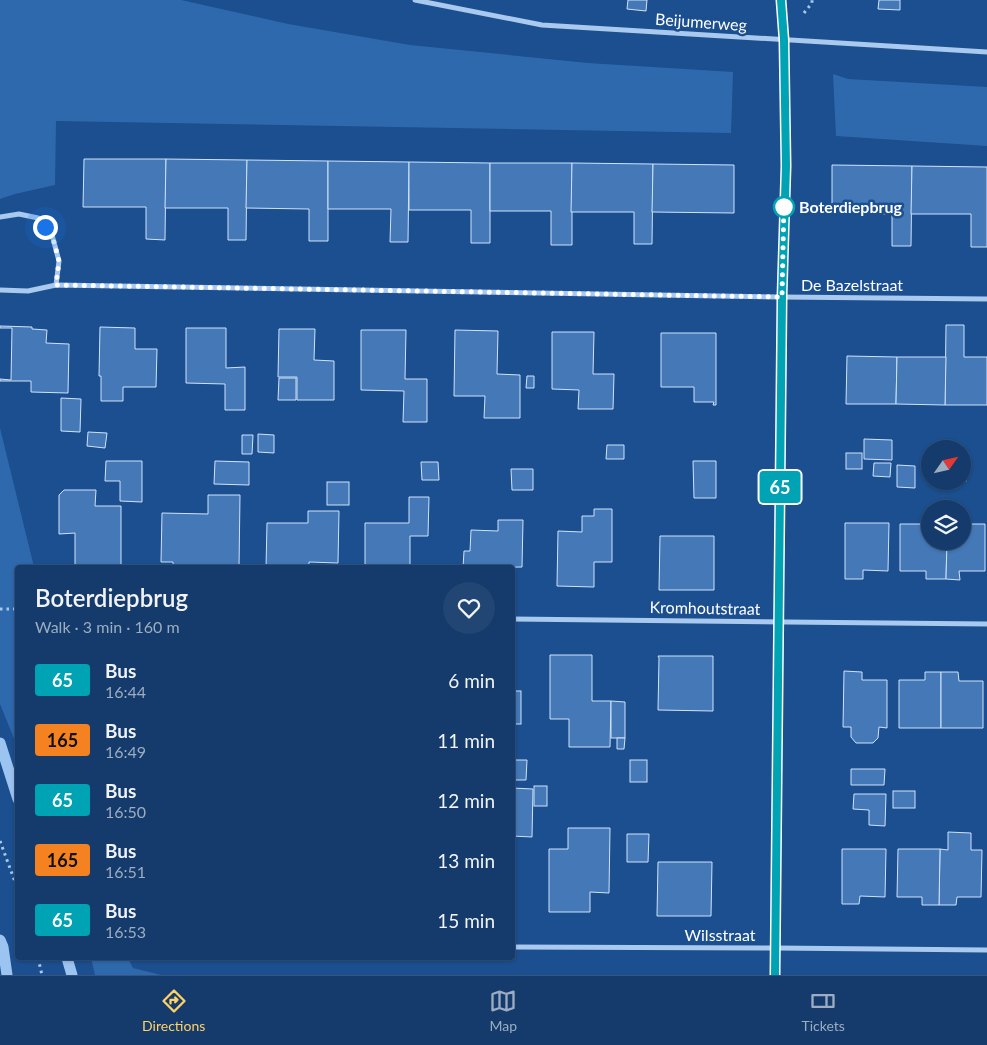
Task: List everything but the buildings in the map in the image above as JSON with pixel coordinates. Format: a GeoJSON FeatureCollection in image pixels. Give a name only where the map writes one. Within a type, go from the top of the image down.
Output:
{"type":"FeatureCollection","features":[{"type":"Feature","properties":{"kind":"street","name":"Beijumerweg"},"geometry":{"type":"LineString","coordinates":[[415,0],[542,25],[987,52]]}},
{"type":"Feature","properties":{"kind":"street"},"geometry":{"type":"LineString","coordinates":[[781,0],[784,40]]}},
{"type":"Feature","properties":{"kind":"street"},"geometry":{"type":"LineString","coordinates":[[0,218],[19,214],[38,218],[52,235],[59,261],[56,285]]}},
{"type":"Feature","properties":{"kind":"street","name":"De Bazelstraat"},"geometry":{"type":"LineString","coordinates":[[0,290],[28,292],[56,285],[987,299]]}},
{"type":"Feature","properties":{"kind":"street"},"geometry":{"type":"LineString","coordinates":[[775,975],[782,297]]}},
{"type":"Feature","properties":{"kind":"street","name":"Kromhoutstraat"},"geometry":{"type":"LineString","coordinates":[[515,619],[987,624]]}},
{"type":"Feature","properties":{"kind":"street","name":"Wilsstraat"},"geometry":{"type":"LineString","coordinates":[[515,947],[987,950]]}},
{"type":"Feature","properties":{"kind":"lane"},"geometry":{"type":"LineString","coordinates":[[782,297],[786,166],[784,40]]}},
{"type":"Feature","properties":{"kind":"path"},"geometry":{"type":"LineString","coordinates":[[0,608],[15,609]]}},
{"type":"Feature","properties":{"kind":"path"},"geometry":{"type":"LineString","coordinates":[[0,841],[15,882]]}},
{"type":"Feature","properties":{"kind":"path"},"geometry":{"type":"LineString","coordinates":[[38,960],[42,975]]}},
{"type":"Feature","properties":{"kind":"shaded area"},"geometry":{"type":"Polygon","coordinates":[[[0,0],[181,0],[288,24],[410,45],[588,63],[733,72],[731,133],[56,121],[55,185],[0,199],[0,0]]]}},
{"type":"Feature","properties":{"kind":"shaded area"},"geometry":{"type":"Polygon","coordinates":[[[833,74],[848,79],[987,87],[987,146],[836,136],[833,74]]]}},
{"type":"Feature","properties":{"kind":"shaded area"},"geometry":{"type":"Polygon","coordinates":[[[0,428],[34,565],[15,565],[15,741],[0,704],[0,428]]]}},
{"type":"Feature","properties":{"kind":"shaded area"},"geometry":{"type":"Polygon","coordinates":[[[91,960],[129,960],[133,968],[161,975],[95,975],[91,960]]]}},
{"type":"Feature","properties":{"kind":"waterway"},"geometry":{"type":"LineString","coordinates":[[0,743],[15,790]]}},
{"type":"Feature","properties":{"kind":"waterway"},"geometry":{"type":"LineString","coordinates":[[0,940],[3,947],[7,975]]}},
{"type":"Feature","properties":{"kind":"waterway"},"geometry":{"type":"LineString","coordinates":[[68,960],[72,975]]}},
{"type":"Feature","properties":{"kind":"bus line","name":"65"},"geometry":{"type":"LineString","coordinates":[[775,975],[782,297],[786,166],[784,40],[781,0]]}},
{"type":"Feature","properties":{"kind":"place","name":"Boterdiepbrug"},"geometry":{"type":"Point","coordinates":[784,207]}},
{"type":"Feature","properties":{"kind":"route"},"geometry":{"type":"LineString","coordinates":[[45,227],[52,235],[59,261],[56,285],[782,297],[784,203],[784,207]]}}]}
